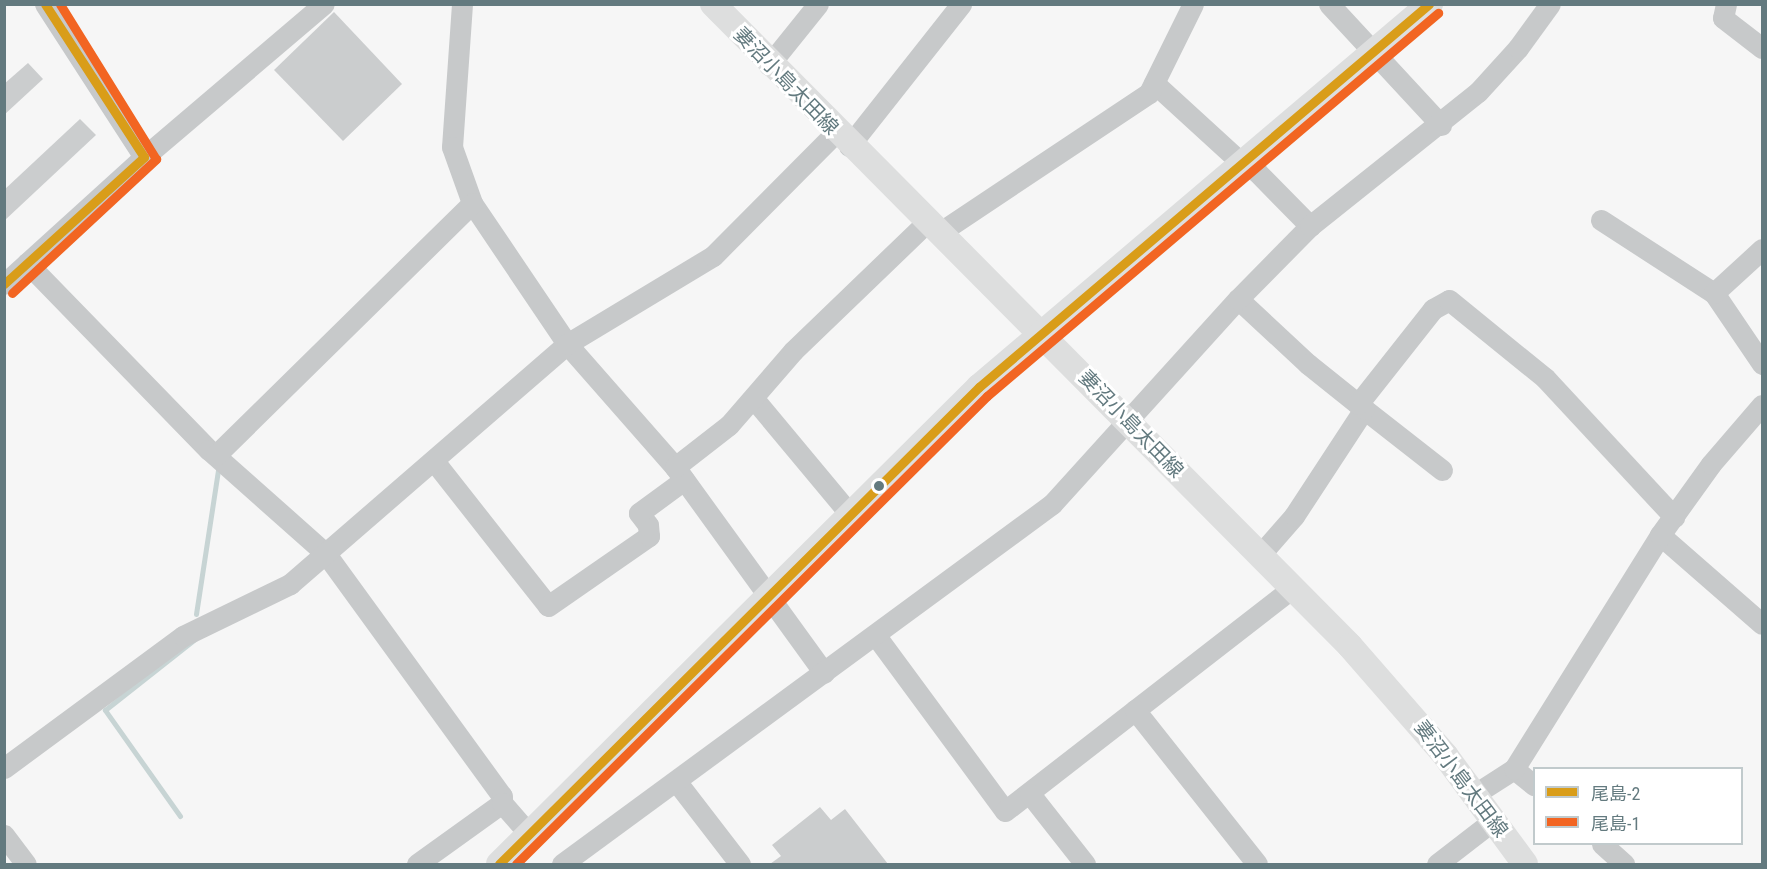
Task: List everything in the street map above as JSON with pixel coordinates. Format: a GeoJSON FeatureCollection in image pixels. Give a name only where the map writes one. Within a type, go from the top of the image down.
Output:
{"type":"FeatureCollection","features":[{"type":"Feature","properties":{"kind":"main road","name":"妻沼小島太田線"},"geometry":{"type":"LineString","coordinates":[[713,4],[769,65],[1127,419],[1401,701],[1475,794],[1525,864]]}},
{"type":"Feature","properties":{"kind":"main road"},"geometry":{"type":"LineString","coordinates":[[499,864],[914,448],[1041,332],[1246,164],[1430,4]]}},
{"type":"Feature","properties":{"kind":"street"},"geometry":{"type":"LineString","coordinates":[[45,4],[144,157]]}},
{"type":"Feature","properties":{"kind":"street"},"geometry":{"type":"LineString","coordinates":[[4,284],[144,157],[324,4]]}},
{"type":"Feature","properties":{"kind":"street"},"geometry":{"type":"LineString","coordinates":[[462,4],[452,147],[472,203],[567,344],[680,474],[766,597],[824,673]]}},
{"type":"Feature","properties":{"kind":"street"},"geometry":{"type":"LineString","coordinates":[[769,65],[818,4]]}},
{"type":"Feature","properties":{"kind":"street"},"geometry":{"type":"LineString","coordinates":[[4,768],[183,636],[282,589],[326,554],[567,344],[713,256],[843,139],[961,4]]}},
{"type":"Feature","properties":{"kind":"street"},"geometry":{"type":"LineString","coordinates":[[434,461],[548,606],[649,536],[648,525],[639,513],[729,425],[754,399],[776,370],[896,248],[1149,93],[1193,4]]}},
{"type":"Feature","properties":{"kind":"street"},"geometry":{"type":"LineString","coordinates":[[1329,4],[1373,55],[1441,125]]}},
{"type":"Feature","properties":{"kind":"street"},"geometry":{"type":"LineString","coordinates":[[562,864],[876,636],[1052,504],[1097,459],[1127,419],[1238,298],[1310,226],[1441,125],[1497,72],[1550,4]]}},
{"type":"Feature","properties":{"kind":"street"},"geometry":{"type":"LineString","coordinates":[[1726,4],[1723,18],[1762,48]]}},
{"type":"Feature","properties":{"kind":"street"},"geometry":{"type":"LineString","coordinates":[[1154,83],[1246,164],[1310,226]]}},
{"type":"Feature","properties":{"kind":"street"},"geometry":{"type":"LineString","coordinates":[[222,460],[472,203]]}},
{"type":"Feature","properties":{"kind":"street"},"geometry":{"type":"LineString","coordinates":[[1601,220],[1714,293],[1762,364]]}},
{"type":"Feature","properties":{"kind":"street"},"geometry":{"type":"LineString","coordinates":[[1714,293],[1762,249]]}},
{"type":"Feature","properties":{"kind":"street"},"geometry":{"type":"LineString","coordinates":[[27,263],[222,460],[326,554],[444,720],[502,796],[502,803],[529,834]]}},
{"type":"Feature","properties":{"kind":"street"},"geometry":{"type":"LineString","coordinates":[[1238,298],[1308,364],[1442,470]]}},
{"type":"Feature","properties":{"kind":"street"},"geometry":{"type":"LineString","coordinates":[[1259,556],[1294,516],[1361,407],[1433,309],[1449,300],[1545,378],[1674,517]]}},
{"type":"Feature","properties":{"kind":"street"},"geometry":{"type":"LineString","coordinates":[[754,399],[849,513]]}},
{"type":"Feature","properties":{"kind":"street"},"geometry":{"type":"LineString","coordinates":[[1475,794],[1514,769],[1660,535],[1711,464],[1762,405]]}},
{"type":"Feature","properties":{"kind":"street"},"geometry":{"type":"LineString","coordinates":[[1660,535],[1762,624]]}},
{"type":"Feature","properties":{"kind":"street"},"geometry":{"type":"LineString","coordinates":[[876,636],[1005,811],[1030,794],[1292,588]]}},
{"type":"Feature","properties":{"kind":"street"},"geometry":{"type":"LineString","coordinates":[[1135,710],[1257,864]]}},
{"type":"Feature","properties":{"kind":"street"},"geometry":{"type":"LineString","coordinates":[[1514,769],[1533,784]]}},
{"type":"Feature","properties":{"kind":"street"},"geometry":{"type":"LineString","coordinates":[[676,781],[740,864]]}},
{"type":"Feature","properties":{"kind":"street"},"geometry":{"type":"LineString","coordinates":[[1030,794],[1085,864]]}},
{"type":"Feature","properties":{"kind":"street"},"geometry":{"type":"LineString","coordinates":[[417,864],[502,803]]}},
{"type":"Feature","properties":{"kind":"street"},"geometry":{"type":"LineString","coordinates":[[1437,864],[1494,820]]}},
{"type":"Feature","properties":{"kind":"street"},"geometry":{"type":"LineString","coordinates":[[4,835],[26,864]]}},
{"type":"Feature","properties":{"kind":"street"},"geometry":{"type":"LineString","coordinates":[[1604,845],[1624,864]]}},
{"type":"Feature","properties":{"kind":"building"},"geometry":{"type":"Polygon","coordinates":[[[334,12],[402,84],[343,141],[274,70],[334,12]]]}},
{"type":"Feature","properties":{"kind":"building"},"geometry":{"type":"Polygon","coordinates":[[[28,63],[43,79],[4,115],[4,84],[28,63]]]}},
{"type":"Feature","properties":{"kind":"building"},"geometry":{"type":"Polygon","coordinates":[[[80,119],[96,135],[4,221],[4,190],[80,119]]]}},
{"type":"Feature","properties":{"kind":"building"},"geometry":{"type":"Polygon","coordinates":[[[820,807],[831,820],[845,809],[888,864],[770,864],[781,856],[772,845],[820,807]]]}},
{"type":"Feature","properties":{"kind":"waterway"},"geometry":{"type":"LineString","coordinates":[[196,614],[218,470]]}},
{"type":"Feature","properties":{"kind":"waterway"},"geometry":{"type":"LineString","coordinates":[[180,816],[105,710],[195,639]]}},
{"type":"Feature","properties":{"kind":"transit line","name":"尾島-2"},"geometry":{"type":"LineString","coordinates":[[4,284],[144,157],[45,4]]}},
{"type":"Feature","properties":{"kind":"transit line","name":"尾島-1"},"geometry":{"type":"LineString","coordinates":[[12,293],[156,159],[60,4]]}},
{"type":"Feature","properties":{"kind":"transit line","name":"尾島-2"},"geometry":{"type":"LineString","coordinates":[[499,864],[979,387],[1429,4]]}},
{"type":"Feature","properties":{"kind":"transit line","name":"尾島-1"},"geometry":{"type":"LineString","coordinates":[[516,864],[987,396],[1438,13]]}}]}
